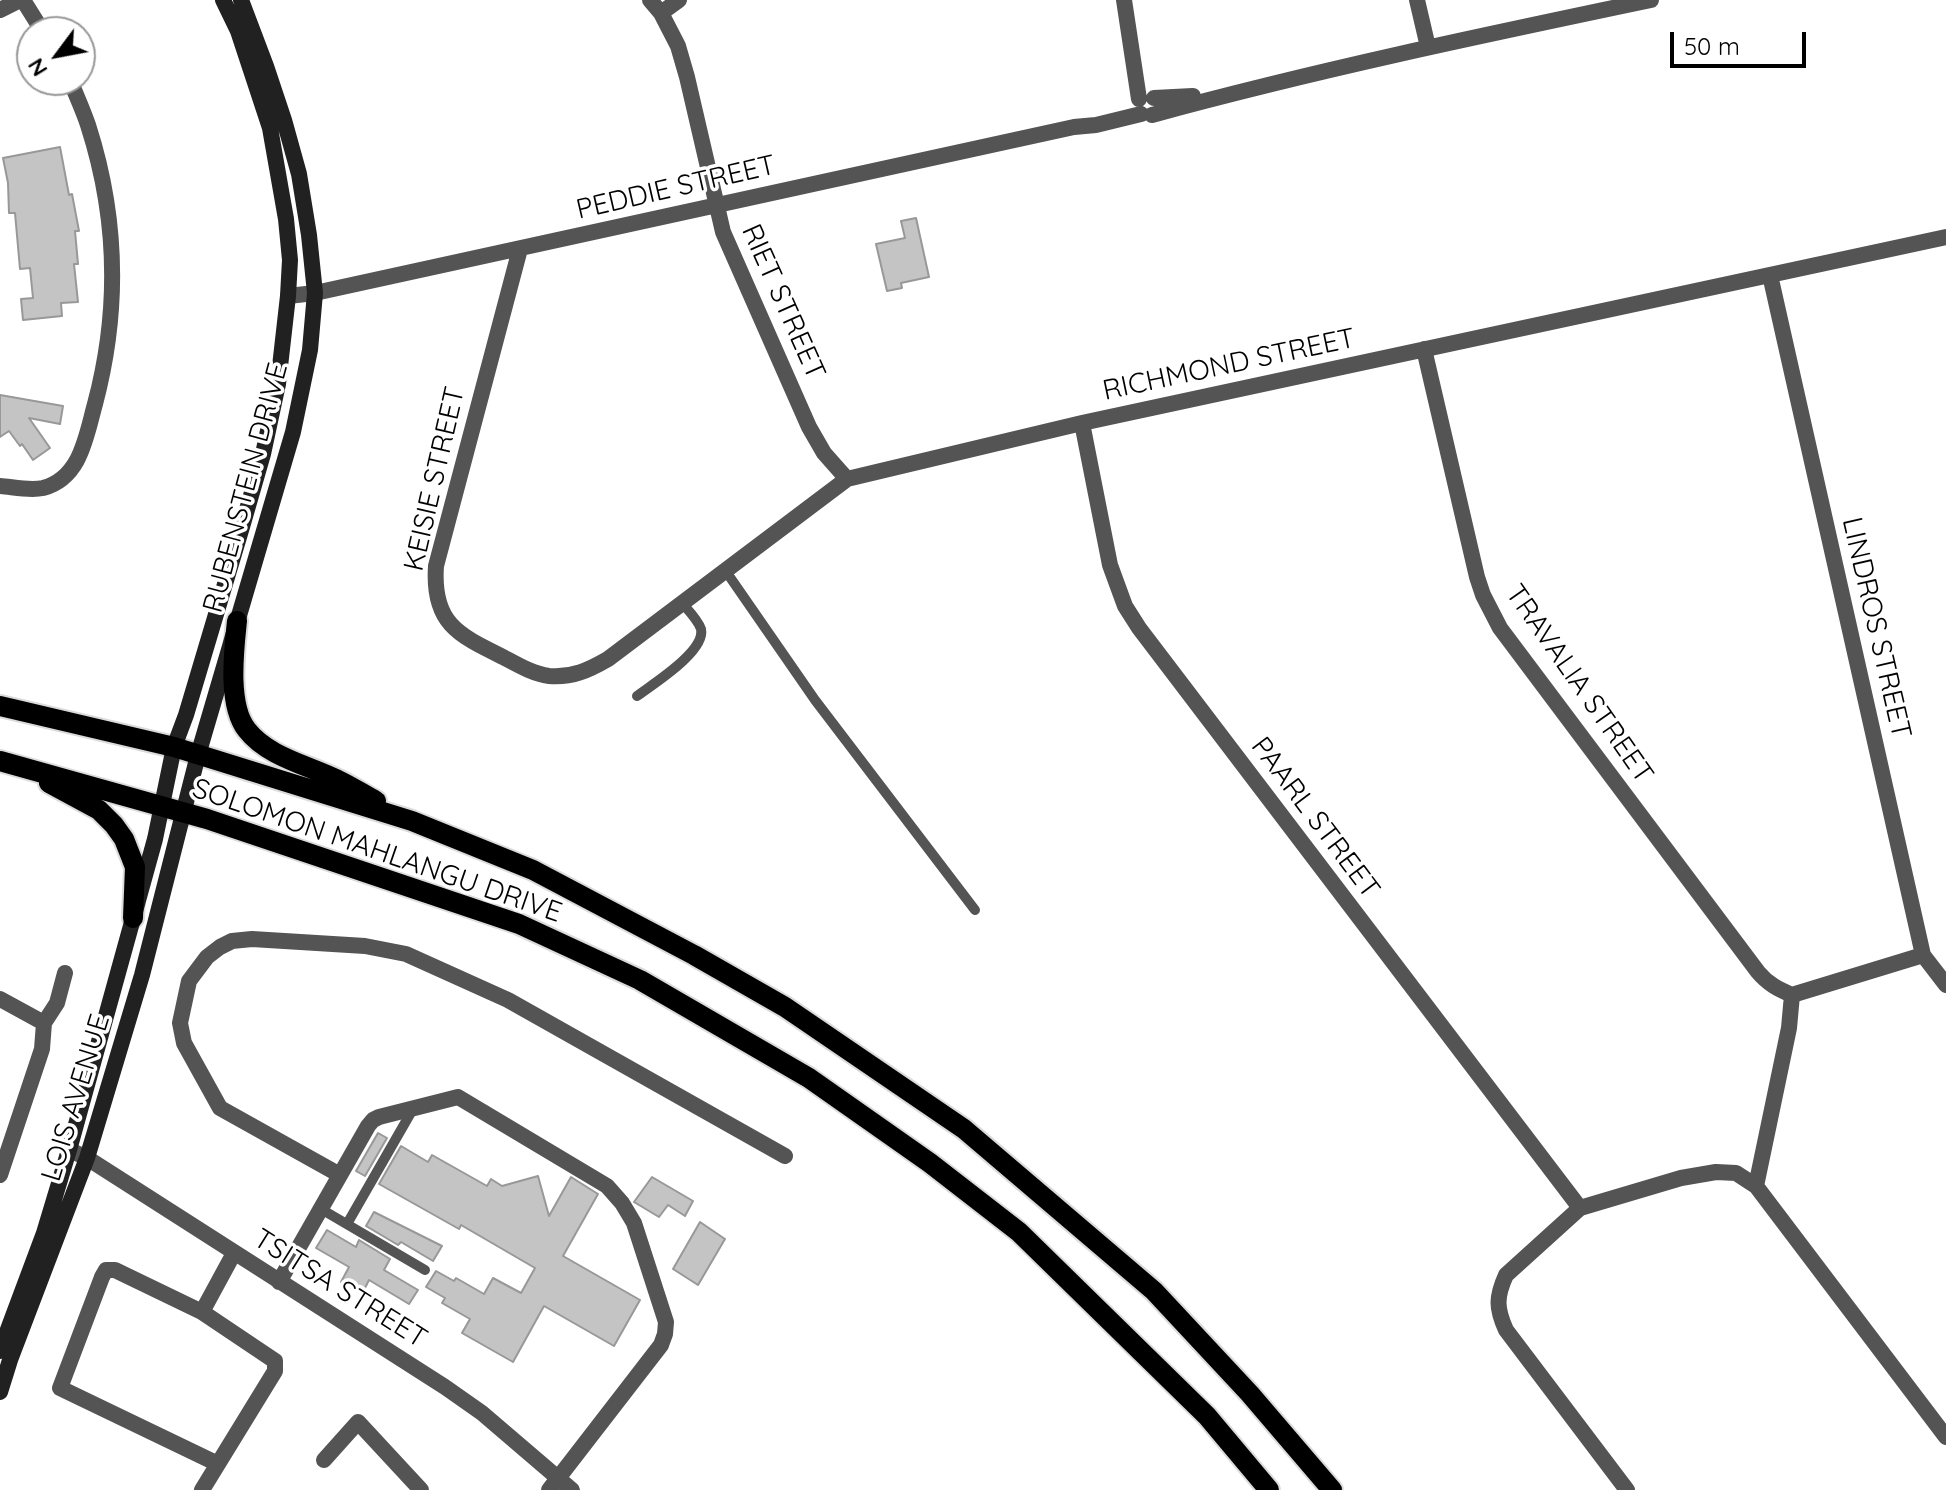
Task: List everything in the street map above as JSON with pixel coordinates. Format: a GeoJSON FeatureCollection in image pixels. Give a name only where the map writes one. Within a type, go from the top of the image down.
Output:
{"type":"FeatureCollection","features":[{"type":"Feature","properties":{"kind":"main road"},"geometry":{"type":"LineString","coordinates":[[237,621],[233,661],[235,700],[245,729],[270,750],[339,780],[412,821]]}},
{"type":"Feature","properties":{"kind":"main road","name":"SOLOMON MAHLANGU DRIVE"},"geometry":{"type":"LineString","coordinates":[[0,706],[174,747],[412,821],[533,870],[785,1007],[964,1129],[1154,1291],[1250,1394],[1332,1490]]}},
{"type":"Feature","properties":{"kind":"main road"},"geometry":{"type":"LineString","coordinates":[[0,761],[61,788],[99,810],[114,825],[124,839],[135,867],[133,918]]}},
{"type":"Feature","properties":{"kind":"main road","name":"SOLOMON MAHLANGU DRIVE"},"geometry":{"type":"LineString","coordinates":[[0,761],[207,819],[519,924],[640,980],[809,1078],[930,1163],[1019,1232],[1207,1416],[1269,1490]]}},
{"type":"Feature","properties":{"kind":"street"},"geometry":{"type":"LineString","coordinates":[[0,10],[22,0]]}},
{"type":"Feature","properties":{"kind":"street","name":"RUBENSTEIN DRIVE"},"geometry":{"type":"LineString","coordinates":[[161,805],[174,747],[263,454],[278,384],[288,296],[290,260],[286,219],[270,128],[238,31],[223,0]]}},
{"type":"Feature","properties":{"kind":"street","name":"RUBENSTEIN DRIVE"},"geometry":{"type":"LineString","coordinates":[[183,813],[293,432],[310,350],[315,293],[299,174],[266,66],[241,0]]}},
{"type":"Feature","properties":{"kind":"street"},"geometry":{"type":"LineString","coordinates":[[656,7],[679,0]]}},
{"type":"Feature","properties":{"kind":"street"},"geometry":{"type":"LineString","coordinates":[[1417,0],[1428,47]]}},
{"type":"Feature","properties":{"kind":"street","name":"PEDDIE STREET"},"geometry":{"type":"LineString","coordinates":[[288,296],[315,293],[1074,127],[1096,125],[1146,105],[1262,85],[1651,0]]}},
{"type":"Feature","properties":{"kind":"street","name":"RIET STREET"},"geometry":{"type":"LineString","coordinates":[[656,7],[678,46],[716,206],[733,258],[809,427],[824,453],[847,479]]}},
{"type":"Feature","properties":{"kind":"street"},"geometry":{"type":"LineString","coordinates":[[1126,8],[1146,105]]}},
{"type":"Feature","properties":{"kind":"street"},"geometry":{"type":"LineString","coordinates":[[0,486],[41,488],[71,470],[81,454],[101,381],[112,315],[114,272],[101,172],[88,123],[77,96]]}},
{"type":"Feature","properties":{"kind":"street","name":"RICHMOND STREET"},"geometry":{"type":"LineString","coordinates":[[582,673],[608,659],[847,479],[1082,423],[1946,237]]}},
{"type":"Feature","properties":{"kind":"street","name":"KEISIE STREET"},"geometry":{"type":"LineString","coordinates":[[520,249],[436,566],[434,586],[445,618],[454,630],[477,644],[530,671],[548,676],[582,673]]}},
{"type":"Feature","properties":{"kind":"street","name":"LINDROS STREET"},"geometry":{"type":"LineString","coordinates":[[1770,275],[1923,955],[1946,985]]}},
{"type":"Feature","properties":{"kind":"street","name":"TRAVALIA STREET"},"geometry":{"type":"LineString","coordinates":[[1424,349],[1477,577],[1500,628],[1758,972],[1774,988],[1792,995]]}},
{"type":"Feature","properties":{"kind":"street","name":"PAARL STREET"},"geometry":{"type":"LineString","coordinates":[[1082,423],[1110,565],[1125,606],[1135,623],[1580,1208]]}},
{"type":"Feature","properties":{"kind":"street","name":"LOIS AVENUE"},"geometry":{"type":"LineString","coordinates":[[0,1392],[3,1356],[69,1150],[155,839],[161,805]]}},
{"type":"Feature","properties":{"kind":"street","name":"LOIS AVENUE"},"geometry":{"type":"LineString","coordinates":[[3,1356],[87,1158],[150,946],[183,813]]}},
{"type":"Feature","properties":{"kind":"street"},"geometry":{"type":"LineString","coordinates":[[340,1175],[220,1108],[184,1043],[180,1023],[189,981],[207,957],[232,941],[252,939],[365,946],[406,954],[508,1000],[785,1156]]}},
{"type":"Feature","properties":{"kind":"street"},"geometry":{"type":"LineString","coordinates":[[1756,1186],[1789,1028],[1792,995],[1923,955]]}},
{"type":"Feature","properties":{"kind":"street"},"geometry":{"type":"LineString","coordinates":[[0,1175],[42,1049],[44,1023],[57,1003],[65,973]]}},
{"type":"Feature","properties":{"kind":"street"},"geometry":{"type":"LineString","coordinates":[[0,999],[44,1023]]}},
{"type":"Feature","properties":{"kind":"street"},"geometry":{"type":"LineString","coordinates":[[279,1282],[373,1120],[458,1097],[607,1186],[634,1223],[666,1322],[665,1334],[661,1345],[553,1484]]}},
{"type":"Feature","properties":{"kind":"street","name":"TSITSA STREET"},"geometry":{"type":"LineString","coordinates":[[69,1150],[87,1158],[445,1387],[482,1413],[553,1484],[572,1490]]}},
{"type":"Feature","properties":{"kind":"street"},"geometry":{"type":"LineString","coordinates":[[1627,1490],[1506,1330],[1498,1312],[1501,1286],[1506,1275],[1580,1208],[1681,1178],[1716,1172],[1736,1173],[1756,1186],[1946,1437]]}},
{"type":"Feature","properties":{"kind":"street"},"geometry":{"type":"LineString","coordinates":[[202,1312],[234,1253]]}},
{"type":"Feature","properties":{"kind":"street"},"geometry":{"type":"LineString","coordinates":[[202,1490],[218,1464],[275,1371],[275,1361],[202,1312],[115,1270],[106,1270],[60,1388],[218,1464]]}},
{"type":"Feature","properties":{"kind":"street"},"geometry":{"type":"LineString","coordinates":[[324,1460],[358,1422],[421,1490]]}},
{"type":"Feature","properties":{"kind":"lane"},"geometry":{"type":"LineString","coordinates":[[725,570],[815,700],[975,910]]}},
{"type":"Feature","properties":{"kind":"lane"},"geometry":{"type":"LineString","coordinates":[[637,696],[681,661],[701,639],[699,625],[682,603]]}},
{"type":"Feature","properties":{"kind":"lane"},"geometry":{"type":"LineString","coordinates":[[347,1224],[413,1109]]}},
{"type":"Feature","properties":{"kind":"lane"},"geometry":{"type":"LineString","coordinates":[[321,1209],[425,1270]]}},
{"type":"Feature","properties":{"kind":"building"},"geometry":{"type":"Polygon","coordinates":[[[60,147],[79,231],[75,231],[78,264],[74,264],[78,302],[61,303],[62,316],[23,320],[21,299],[33,298],[30,268],[20,269],[15,213],[9,213],[3,158],[60,147]]]}},
{"type":"Feature","properties":{"kind":"building"},"geometry":{"type":"Polygon","coordinates":[[[916,218],[929,277],[901,283],[902,288],[887,291],[876,244],[905,238],[901,221],[916,218]]]}},
{"type":"Feature","properties":{"kind":"building"},"geometry":{"type":"Polygon","coordinates":[[[0,395],[63,406],[60,424],[29,418],[50,448],[33,460],[9,431],[0,437],[0,395]]]}},
{"type":"Feature","properties":{"kind":"building"},"geometry":{"type":"Polygon","coordinates":[[[378,1133],[387,1138],[365,1176],[356,1171],[378,1133]]]}},
{"type":"Feature","properties":{"kind":"building"},"geometry":{"type":"Polygon","coordinates":[[[401,1146],[428,1162],[432,1155],[487,1186],[491,1179],[502,1186],[538,1176],[549,1216],[571,1177],[598,1194],[563,1256],[640,1300],[614,1346],[544,1306],[513,1362],[462,1333],[470,1319],[442,1303],[445,1298],[426,1287],[436,1271],[484,1294],[493,1278],[521,1293],[535,1268],[461,1225],[459,1229],[379,1184],[401,1146]]]}},
{"type":"Feature","properties":{"kind":"building"},"geometry":{"type":"Polygon","coordinates":[[[652,1177],[693,1201],[685,1216],[668,1205],[659,1217],[634,1202],[652,1177]]]}},
{"type":"Feature","properties":{"kind":"building"},"geometry":{"type":"Polygon","coordinates":[[[374,1212],[442,1246],[433,1261],[366,1226],[374,1212]]]}},
{"type":"Feature","properties":{"kind":"building"},"geometry":{"type":"Polygon","coordinates":[[[700,1222],[725,1239],[698,1285],[673,1269],[700,1222]]]}},
{"type":"Feature","properties":{"kind":"building"},"geometry":{"type":"Polygon","coordinates":[[[327,1230],[356,1247],[359,1240],[390,1259],[384,1270],[418,1290],[409,1304],[369,1280],[362,1294],[341,1282],[349,1267],[316,1248],[327,1230]]]}}]}
